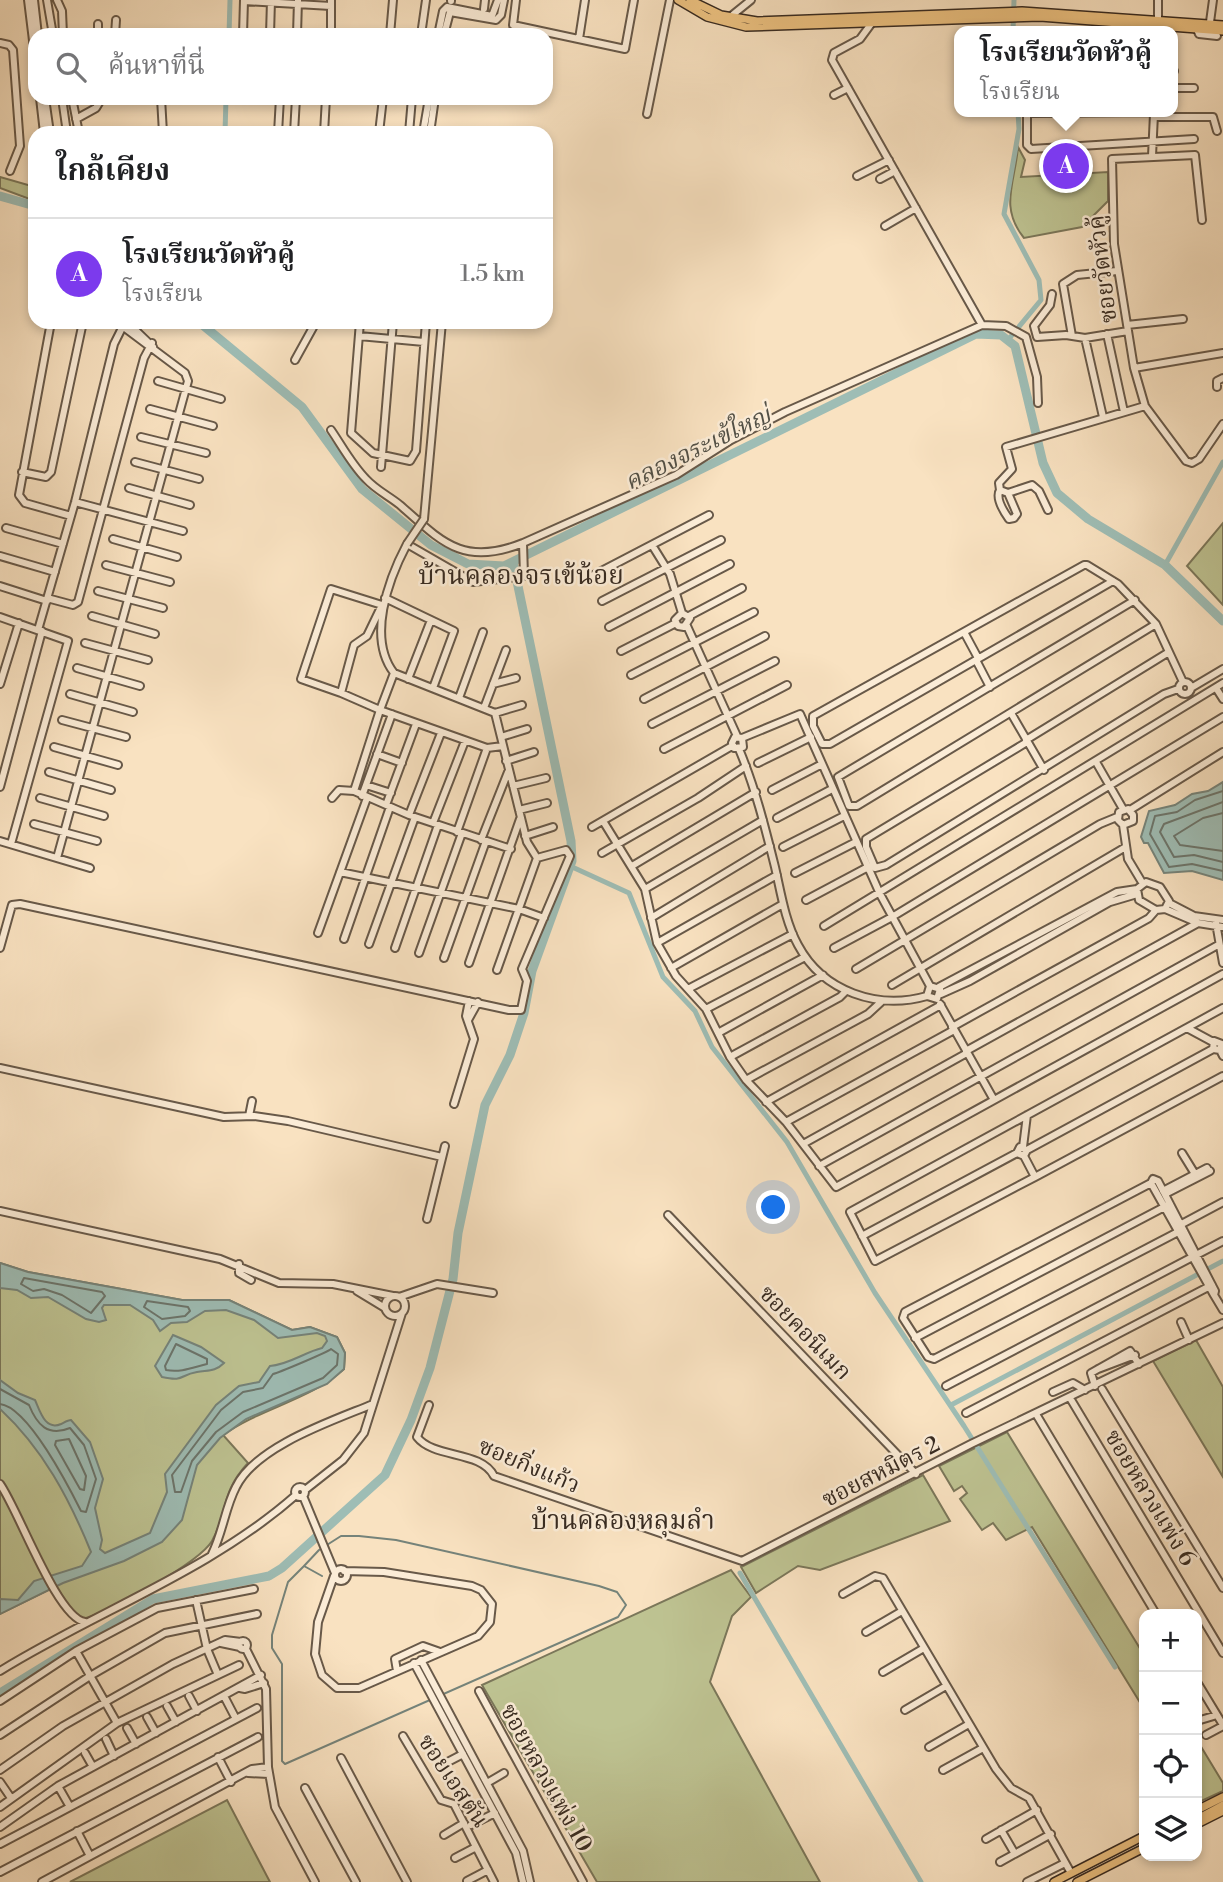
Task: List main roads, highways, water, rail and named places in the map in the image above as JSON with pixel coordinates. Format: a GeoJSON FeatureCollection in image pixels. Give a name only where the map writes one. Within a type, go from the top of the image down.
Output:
{"type":"FeatureCollection","features":[{"type":"Feature","properties":{"kind":"main road"},"geometry":{"type":"LineString","coordinates":[[678,0],[707,17],[747,27],[1011,11],[1177,26]]}},
{"type":"Feature","properties":{"kind":"main road"},"geometry":{"type":"LineString","coordinates":[[690,0],[730,17],[757,21],[1003,18],[1023,14]]}},
{"type":"Feature","properties":{"kind":"main road"},"geometry":{"type":"LineString","coordinates":[[1178,26],[1215,28],[1223,24]]}},
{"type":"Feature","properties":{"kind":"main road"},"geometry":{"type":"LineString","coordinates":[[1158,25],[1177,26]]}},
{"type":"Feature","properties":{"kind":"main road"},"geometry":{"type":"LineString","coordinates":[[1178,26],[1215,28]]}},
{"type":"Feature","properties":{"kind":"main road"},"geometry":{"type":"LineString","coordinates":[[1202,1808],[1223,1797]]}},
{"type":"Feature","properties":{"kind":"main road"},"geometry":{"type":"LineString","coordinates":[[1202,1818],[1223,1805]]}},
{"type":"Feature","properties":{"kind":"main road"},"geometry":{"type":"LineString","coordinates":[[1202,1819],[1223,1811]]}},
{"type":"Feature","properties":{"kind":"main road"},"geometry":{"type":"LineString","coordinates":[[1054,1882],[1139,1839]]}},
{"type":"Feature","properties":{"kind":"main road"},"geometry":{"type":"LineString","coordinates":[[1077,1882],[1139,1851]]}},
{"type":"Feature","properties":{"kind":"water"},"geometry":{"type":"Polygon","coordinates":[[[1223,782],[1223,880],[1192,871],[1164,873],[1148,843],[1144,843],[1141,837],[1149,811],[1175,805],[1192,794],[1208,791],[1223,782]]]}},
{"type":"Feature","properties":{"kind":"water"},"geometry":{"type":"Polygon","coordinates":[[[0,1263],[28,1272],[182,1300],[229,1300],[292,1330],[310,1327],[337,1337],[345,1353],[344,1369],[327,1384],[246,1419],[220,1438],[197,1465],[182,1520],[162,1542],[124,1561],[63,1583],[0,1614],[0,1599],[18,1600],[34,1581],[82,1566],[91,1552],[74,1512],[53,1475],[29,1441],[0,1409],[0,1380],[18,1393],[35,1400],[41,1414],[51,1425],[71,1420],[90,1442],[103,1479],[95,1508],[102,1540],[100,1549],[105,1553],[150,1533],[167,1492],[165,1474],[216,1405],[239,1386],[259,1382],[270,1366],[322,1348],[327,1341],[325,1336],[317,1333],[278,1338],[254,1320],[226,1310],[205,1311],[187,1322],[171,1323],[160,1331],[153,1320],[130,1305],[104,1305],[102,1308],[106,1320],[99,1322],[86,1319],[48,1297],[31,1298],[17,1290],[0,1288],[0,1263]]]}},
{"type":"Feature","properties":{"kind":"water"},"geometry":{"type":"Polygon","coordinates":[[[173,1335],[201,1347],[224,1363],[214,1369],[178,1378],[162,1377],[155,1366],[173,1335]]]}},
{"type":"Feature","properties":{"kind":"waterway"},"geometry":{"type":"LineString","coordinates":[[229,28],[230,0]]}},
{"type":"Feature","properties":{"kind":"waterway"},"geometry":{"type":"LineString","coordinates":[[1013,26],[1014,0]]}},
{"type":"Feature","properties":{"kind":"waterway"},"geometry":{"type":"LineString","coordinates":[[225,126],[226,105]]}},
{"type":"Feature","properties":{"kind":"waterway"},"geometry":{"type":"LineString","coordinates":[[1008,340],[1041,300],[1039,280],[1004,214],[1019,129],[1018,117]]}},
{"type":"Feature","properties":{"kind":"waterway","name":"คลองจระเข้ใหญ่"},"geometry":{"type":"LineString","coordinates":[[0,196],[28,204]]}},
{"type":"Feature","properties":{"kind":"waterway","name":"คลองจระเข้ใหญ่"},"geometry":{"type":"LineString","coordinates":[[207,329],[302,407],[362,489],[431,545],[468,564],[504,566],[976,334],[1001,335],[1015,346],[1043,463],[1057,493],[1088,519],[1165,565],[1223,621]]}},
{"type":"Feature","properties":{"kind":"waterway"},"geometry":{"type":"LineString","coordinates":[[1165,565],[1223,462]]}},
{"type":"Feature","properties":{"kind":"waterway"},"geometry":{"type":"LineString","coordinates":[[0,1693],[153,1599],[269,1576],[282,1568],[385,1475],[411,1420],[430,1368],[453,1279],[458,1233],[485,1105],[510,1055],[524,1013],[532,971],[572,861],[571,841],[513,562]]}},
{"type":"Feature","properties":{"kind":"waterway"},"geometry":{"type":"LineString","coordinates":[[570,866],[629,893],[663,977],[695,1011],[712,1047],[787,1142],[875,1293],[964,1426],[1115,1667]]}},
{"type":"Feature","properties":{"kind":"waterway"},"geometry":{"type":"LineString","coordinates":[[951,1405],[1223,1261]]}},
{"type":"Feature","properties":{"kind":"waterway"},"geometry":{"type":"LineString","coordinates":[[304,1566],[319,1550],[341,1536],[396,1540],[599,1586],[617,1592],[626,1605],[618,1617],[285,1764],[282,1761],[282,1664],[272,1648],[272,1635],[288,1582],[304,1566],[322,1576]]}},
{"type":"Feature","properties":{"kind":"waterway"},"geometry":{"type":"LineString","coordinates":[[740,1573],[921,1882]]}},
{"type":"Feature","properties":{"kind":"place","name":"โรงเรียนวัดหัวคู้"},"geometry":{"type":"Point","coordinates":[1066,166]}},
{"type":"Feature","properties":{"kind":"district","name":"บ้านคลองจรเข้น้อย"},"geometry":{"type":"Point","coordinates":[521,576]}},
{"type":"Feature","properties":{"kind":"district","name":"บ้านคลองหลุมลำ"},"geometry":{"type":"Point","coordinates":[623,1521]}}]}
